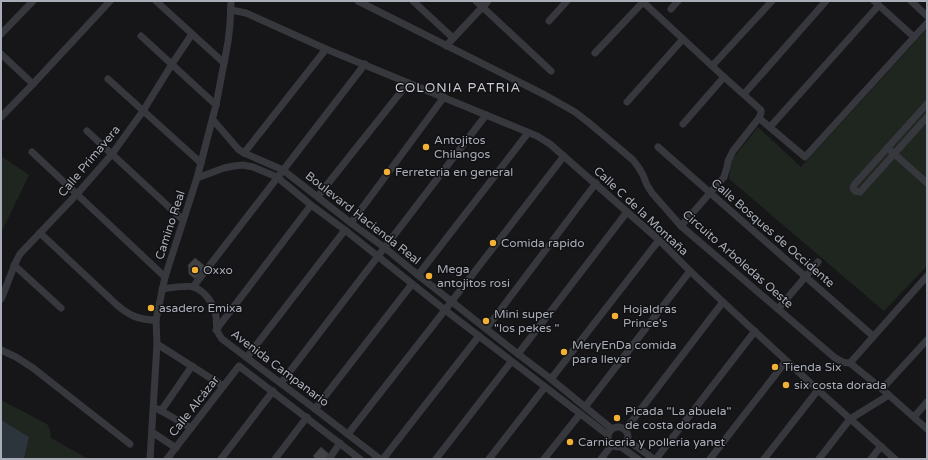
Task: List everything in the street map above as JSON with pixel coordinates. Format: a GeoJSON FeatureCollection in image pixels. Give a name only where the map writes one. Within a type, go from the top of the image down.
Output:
{"type":"FeatureCollection","features":[{"type":"Feature","properties":{"kind":"street"},"geometry":{"type":"LineString","coordinates":[[1,34],[33,1]]}},
{"type":"Feature","properties":{"kind":"street"},"geometry":{"type":"LineString","coordinates":[[1,117],[110,1]]}},
{"type":"Feature","properties":{"kind":"street"},"geometry":{"type":"LineString","coordinates":[[156,1],[224,63]]}},
{"type":"Feature","properties":{"kind":"street","name":"Camino Real"},"geometry":{"type":"LineString","coordinates":[[150,459],[157,344],[156,320],[165,277],[197,178],[213,120],[229,30],[231,1]]}},
{"type":"Feature","properties":{"kind":"street"},"geometry":{"type":"LineString","coordinates":[[413,1],[453,38]]}},
{"type":"Feature","properties":{"kind":"street"},"geometry":{"type":"LineString","coordinates":[[476,1],[551,71]]}},
{"type":"Feature","properties":{"kind":"street"},"geometry":{"type":"LineString","coordinates":[[446,46],[488,1]]}},
{"type":"Feature","properties":{"kind":"street"},"geometry":{"type":"LineString","coordinates":[[549,21],[567,1]]}},
{"type":"Feature","properties":{"kind":"street"},"geometry":{"type":"LineString","coordinates":[[595,53],[642,1],[761,110],[758,118],[733,151],[728,161],[724,177],[681,226]]}},
{"type":"Feature","properties":{"kind":"street"},"geometry":{"type":"LineString","coordinates":[[671,9],[678,1]]}},
{"type":"Feature","properties":{"kind":"street"},"geometry":{"type":"LineString","coordinates":[[712,66],[772,1]]}},
{"type":"Feature","properties":{"kind":"street"},"geometry":{"type":"LineString","coordinates":[[744,94],[826,1]]}},
{"type":"Feature","properties":{"kind":"street"},"geometry":{"type":"LineString","coordinates":[[911,1],[927,16]]}},
{"type":"Feature","properties":{"kind":"street","name":"Circuito Arboledas Oeste"},"geometry":{"type":"LineString","coordinates":[[362,2],[545,95],[588,122],[633,160],[639,168],[652,193],[681,226],[834,358],[840,362],[850,362]]}},
{"type":"Feature","properties":{"kind":"street"},"geometry":{"type":"LineString","coordinates":[[770,127],[876,3],[914,37]]}},
{"type":"Feature","properties":{"kind":"street","name":"Calle C de la Montaña"},"geometry":{"type":"LineString","coordinates":[[231,10],[246,13],[326,49],[537,136],[550,144],[659,240],[786,361],[895,459]]}},
{"type":"Feature","properties":{"kind":"street"},"geometry":{"type":"LineString","coordinates":[[758,118],[805,157],[927,22]]}},
{"type":"Feature","properties":{"kind":"street","name":"Calle Primavera"},"geometry":{"type":"LineString","coordinates":[[1,299],[14,265],[20,254],[77,194],[112,154],[143,111],[192,34]]}},
{"type":"Feature","properties":{"kind":"street"},"geometry":{"type":"LineString","coordinates":[[141,36],[216,105]]}},
{"type":"Feature","properties":{"kind":"street"},"geometry":{"type":"LineString","coordinates":[[627,102],[683,39]]}},
{"type":"Feature","properties":{"kind":"street"},"geometry":{"type":"LineString","coordinates":[[244,153],[326,49]]}},
{"type":"Feature","properties":{"kind":"street"},"geometry":{"type":"LineString","coordinates":[[1,54],[33,84]]}},
{"type":"Feature","properties":{"kind":"street"},"geometry":{"type":"LineString","coordinates":[[162,289],[193,287],[365,64]]}},
{"type":"Feature","properties":{"kind":"street"},"geometry":{"type":"LineString","coordinates":[[683,124],[724,76]]}},
{"type":"Feature","properties":{"kind":"street"},"geometry":{"type":"LineString","coordinates":[[108,79],[201,163]]}},
{"type":"Feature","properties":{"kind":"street"},"geometry":{"type":"LineString","coordinates":[[318,196],[408,83]]}},
{"type":"Feature","properties":{"kind":"street"},"geometry":{"type":"LineString","coordinates":[[351,222],[444,97]]}},
{"type":"Feature","properties":{"kind":"street"},"geometry":{"type":"LineString","coordinates":[[927,104],[854,186],[853,188],[855,191],[860,192],[927,117]]}},
{"type":"Feature","properties":{"kind":"street"},"geometry":{"type":"LineString","coordinates":[[280,383],[486,115]]}},
{"type":"Feature","properties":{"kind":"street","name":"Boulevard Hacienda Real"},"geometry":{"type":"LineString","coordinates":[[213,120],[238,149],[283,170],[318,196],[612,428]]}},
{"type":"Feature","properties":{"kind":"street"},"geometry":{"type":"LineString","coordinates":[[87,132],[183,220]]}},
{"type":"Feature","properties":{"kind":"street"},"geometry":{"type":"LineString","coordinates":[[418,275],[528,133]]}},
{"type":"Feature","properties":{"kind":"street","name":"Calle Bosques de Occidente"},"geometry":{"type":"LineString","coordinates":[[658,147],[873,336]]}},
{"type":"Feature","properties":{"kind":"street"},"geometry":{"type":"LineString","coordinates":[[888,148],[927,183]]}},
{"type":"Feature","properties":{"kind":"street"},"geometry":{"type":"LineString","coordinates":[[32,152],[165,277]]}},
{"type":"Feature","properties":{"kind":"street"},"geometry":{"type":"LineString","coordinates":[[348,434],[564,156]]}},
{"type":"Feature","properties":{"kind":"street","name":"Boulevard Hacienda Real"},"geometry":{"type":"LineString","coordinates":[[197,178],[224,168],[243,165],[253,167],[277,177],[511,362],[608,435]]}},
{"type":"Feature","properties":{"kind":"street"},"geometry":{"type":"LineString","coordinates":[[486,329],[596,183]]}},
{"type":"Feature","properties":{"kind":"street"},"geometry":{"type":"LineString","coordinates":[[216,330],[311,205]]}},
{"type":"Feature","properties":{"kind":"street"},"geometry":{"type":"LineString","coordinates":[[518,354],[627,212]]}},
{"type":"Feature","properties":{"kind":"street"},"geometry":{"type":"LineString","coordinates":[[247,357],[345,230]]}},
{"type":"Feature","properties":{"kind":"street"},"geometry":{"type":"LineString","coordinates":[[40,233],[125,312],[144,320],[156,320]]}},
{"type":"Feature","properties":{"kind":"street"},"geometry":{"type":"LineString","coordinates":[[551,379],[659,240]]}},
{"type":"Feature","properties":{"kind":"street"},"geometry":{"type":"LineString","coordinates":[[778,309],[818,262]]}},
{"type":"Feature","properties":{"kind":"street"},"geometry":{"type":"LineString","coordinates":[[14,265],[61,308]]}},
{"type":"Feature","properties":{"kind":"street"},"geometry":{"type":"LineString","coordinates":[[586,407],[690,271]]}},
{"type":"Feature","properties":{"kind":"street"},"geometry":{"type":"LineString","coordinates":[[927,276],[850,362],[927,429]]}},
{"type":"Feature","properties":{"kind":"street"},"geometry":{"type":"LineString","coordinates":[[315,409],[412,284]]}},
{"type":"Feature","properties":{"kind":"street","name":"Avenida Campanario"},"geometry":{"type":"LineString","coordinates":[[193,287],[212,302],[215,310],[216,330],[222,339],[380,459]]}},
{"type":"Feature","properties":{"kind":"street"},"geometry":{"type":"LineString","coordinates":[[625,430],[723,302]]}},
{"type":"Feature","properties":{"kind":"street"},"geometry":{"type":"LineString","coordinates":[[627,440],[655,459],[755,331]]}},
{"type":"Feature","properties":{"kind":"street"},"geometry":{"type":"LineString","coordinates":[[383,459],[479,336]]}},
{"type":"Feature","properties":{"kind":"street"},"geometry":{"type":"LineString","coordinates":[[882,389],[927,340]]}},
{"type":"Feature","properties":{"kind":"street"},"geometry":{"type":"LineString","coordinates":[[157,344],[224,386]]}},
{"type":"Feature","properties":{"kind":"street"},"geometry":{"type":"LineString","coordinates":[[1,350],[16,357],[33,368],[130,444]]}},
{"type":"Feature","properties":{"kind":"street"},"geometry":{"type":"LineString","coordinates":[[710,459],[786,361]]}},
{"type":"Feature","properties":{"kind":"street"},"geometry":{"type":"LineString","coordinates":[[436,459],[511,362]]}},
{"type":"Feature","properties":{"kind":"street"},"geometry":{"type":"LineString","coordinates":[[161,410],[192,366]]}},
{"type":"Feature","properties":{"kind":"street","name":"Avenida Campanario"},"geometry":{"type":"LineString","coordinates":[[240,366],[360,459]]}},
{"type":"Feature","properties":{"kind":"street","name":"Calle Alcázar"},"geometry":{"type":"LineString","coordinates":[[167,459],[240,366]]}},
{"type":"Feature","properties":{"kind":"street"},"geometry":{"type":"LineString","coordinates":[[489,459],[545,387]]}},
{"type":"Feature","properties":{"kind":"street"},"geometry":{"type":"LineString","coordinates":[[764,459],[818,390]]}},
{"type":"Feature","properties":{"kind":"street"},"geometry":{"type":"LineString","coordinates":[[221,459],[274,391]]}},
{"type":"Feature","properties":{"kind":"street"},"geometry":{"type":"LineString","coordinates":[[819,459],[850,419],[889,395]]}},
{"type":"Feature","properties":{"kind":"street"},"geometry":{"type":"LineString","coordinates":[[914,417],[927,402]]}},
{"type":"Feature","properties":{"kind":"street"},"geometry":{"type":"LineString","coordinates":[[153,406],[191,428]]}},
{"type":"Feature","properties":{"kind":"street"},"geometry":{"type":"LineString","coordinates":[[544,459],[580,414]]}},
{"type":"Feature","properties":{"kind":"street"},"geometry":{"type":"LineString","coordinates":[[275,459],[307,417]]}},
{"type":"Feature","properties":{"kind":"street"},"geometry":{"type":"LineString","coordinates":[[616,427],[625,430],[628,434],[625,444],[616,448],[611,446],[607,439],[609,431],[616,427]]}},
{"type":"Feature","properties":{"kind":"street"},"geometry":{"type":"LineString","coordinates":[[152,432],[176,448]]}},
{"type":"Feature","properties":{"kind":"street"},"geometry":{"type":"LineString","coordinates":[[328,459],[340,443]]}},
{"type":"Feature","properties":{"kind":"street"},"geometry":{"type":"LineString","coordinates":[[600,459],[611,446]]}},
{"type":"Feature","properties":{"kind":"street"},"geometry":{"type":"LineString","coordinates":[[871,459],[881,446]]}},
{"type":"Feature","properties":{"kind":"street"},"geometry":{"type":"LineString","coordinates":[[621,447],[638,459]]}},
{"type":"Feature","properties":{"kind":"shaded area"},"geometry":{"type":"Polygon","coordinates":[[[927,29],[927,266],[884,311],[729,179],[731,161],[758,127],[801,167],[927,29]]]}},
{"type":"Feature","properties":{"kind":"shaded area"},"geometry":{"type":"Polygon","coordinates":[[[1,156],[29,175],[1,233],[1,156]]]}},
{"type":"Feature","properties":{"kind":"shaded area"},"geometry":{"type":"Polygon","coordinates":[[[1,400],[47,424],[50,430],[51,438],[88,459],[1,459],[1,400]]]}},
{"type":"Feature","properties":{"kind":"shaded area"},"geometry":{"type":"Polygon","coordinates":[[[1,420],[29,437],[24,459],[1,459],[1,420]]]}},
{"type":"Feature","properties":{"kind":"building","name":"Oxxo"},"geometry":{"type":"Polygon","coordinates":[[[195,258],[205,266],[195,279],[189,274],[188,265],[195,258]]]}},
{"type":"Feature","properties":{"kind":"building"},"geometry":{"type":"Polygon","coordinates":[[[321,447],[329,454],[326,459],[316,459],[313,456],[321,447]]]}},
{"type":"Feature","properties":{"kind":"place","name":"Antojitos Chilangos"},"geometry":{"type":"Point","coordinates":[426,147]}},
{"type":"Feature","properties":{"kind":"place","name":"Ferreteria en general"},"geometry":{"type":"Point","coordinates":[387,172]}},
{"type":"Feature","properties":{"kind":"place","name":"Comida rapido"},"geometry":{"type":"Point","coordinates":[493,243]}},
{"type":"Feature","properties":{"kind":"place","name":"Oxxo"},"geometry":{"type":"Point","coordinates":[195,270]}},
{"type":"Feature","properties":{"kind":"place","name":"Mega antojitos rosi"},"geometry":{"type":"Point","coordinates":[429,276]}},
{"type":"Feature","properties":{"kind":"place","name":"asadero Emixa"},"geometry":{"type":"Point","coordinates":[151,308]}},
{"type":"Feature","properties":{"kind":"place","name":"Hojaldras Prince's"},"geometry":{"type":"Point","coordinates":[615,316]}},
{"type":"Feature","properties":{"kind":"place","name":"Mini super \"los pekes \""},"geometry":{"type":"Point","coordinates":[486,321]}},
{"type":"Feature","properties":{"kind":"place","name":"MeryEnDa comida para llevar"},"geometry":{"type":"Point","coordinates":[564,352]}},
{"type":"Feature","properties":{"kind":"place","name":"Tienda Six"},"geometry":{"type":"Point","coordinates":[775,367]}},
{"type":"Feature","properties":{"kind":"place","name":"six costa dorada"},"geometry":{"type":"Point","coordinates":[786,385]}},
{"type":"Feature","properties":{"kind":"place","name":"Picada \"La abuela\" de costa dorada"},"geometry":{"type":"Point","coordinates":[617,418]}},
{"type":"Feature","properties":{"kind":"place","name":"Carniceria y polleria yanet"},"geometry":{"type":"Point","coordinates":[570,442]}},
{"type":"Feature","properties":{"kind":"district","name":"COLONIA PATRIA"},"geometry":{"type":"Point","coordinates":[458,88]}}]}
